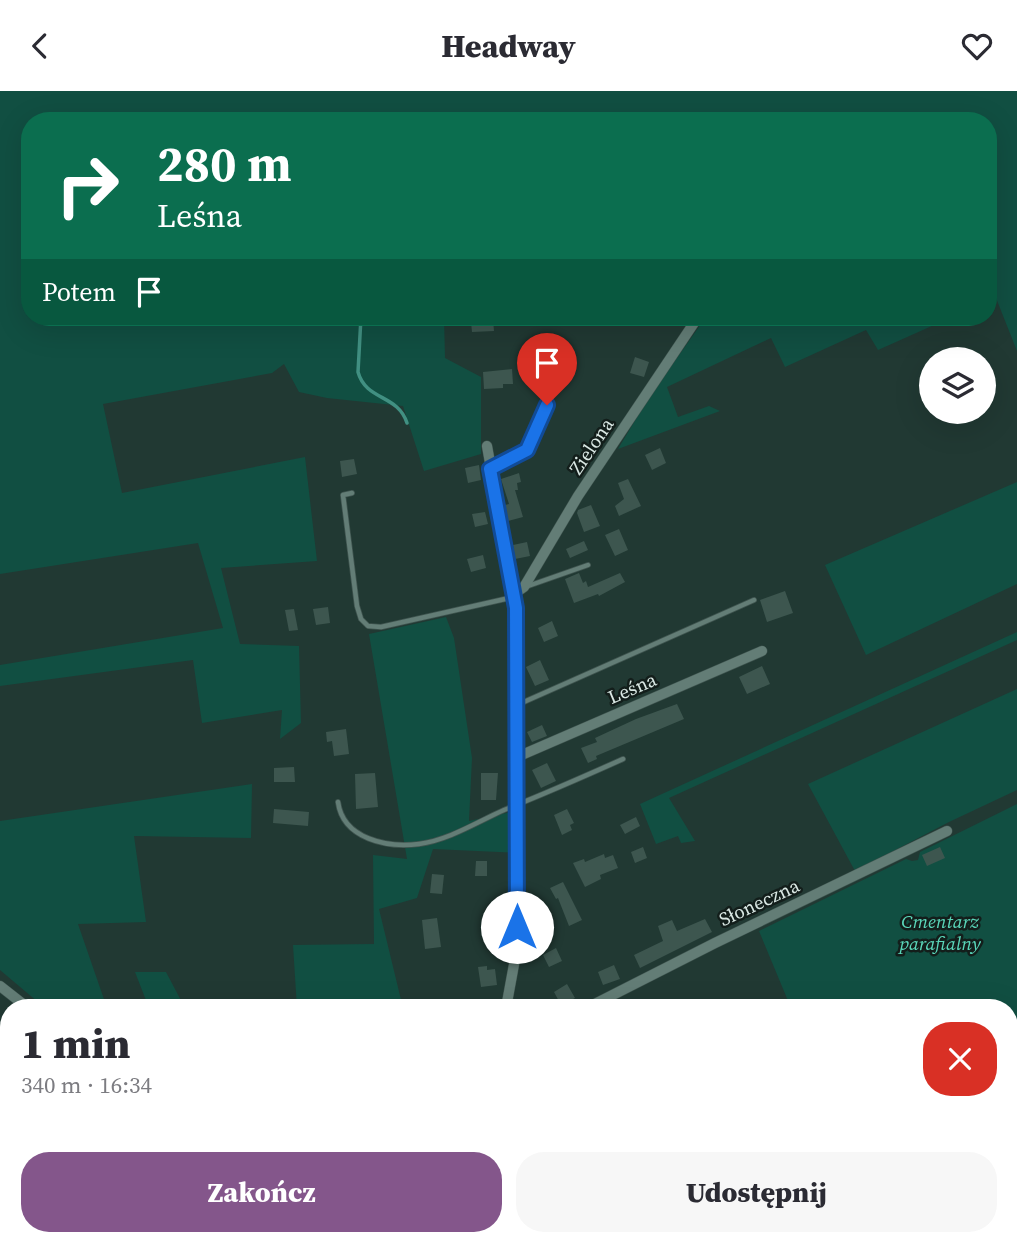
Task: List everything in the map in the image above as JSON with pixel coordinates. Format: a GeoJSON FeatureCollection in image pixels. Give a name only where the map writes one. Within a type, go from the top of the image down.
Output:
{"type":"FeatureCollection","features":[{"type":"Feature","properties":{"kind":"street","name":"Zielona"},"geometry":{"type":"LineString","coordinates":[[514,595],[524,587],[578,496],[692,326]]}},
{"type":"Feature","properties":{"kind":"street"},"geometry":{"type":"LineString","coordinates":[[490,469],[527,450],[547,405],[544,365],[532,364]]}},
{"type":"Feature","properties":{"kind":"street"},"geometry":{"type":"LineString","coordinates":[[487,446],[514,595],[516,939],[507,999]]}},
{"type":"Feature","properties":{"kind":"street","name":"Leśna"},"geometry":{"type":"LineString","coordinates":[[517,757],[762,651]]}},
{"type":"Feature","properties":{"kind":"street","name":"Słoneczna"},"geometry":{"type":"LineString","coordinates":[[605,999],[947,831]]}},
{"type":"Feature","properties":{"kind":"street"},"geometry":{"type":"LineString","coordinates":[[0,986],[17,999]]}},
{"type":"Feature","properties":{"kind":"lane"},"geometry":{"type":"LineString","coordinates":[[352,493],[343,495],[358,614],[368,626],[381,627],[514,595]]}},
{"type":"Feature","properties":{"kind":"lane"},"geometry":{"type":"LineString","coordinates":[[524,587],[588,565]]}},
{"type":"Feature","properties":{"kind":"lane"},"geometry":{"type":"LineString","coordinates":[[516,705],[754,600]]}},
{"type":"Feature","properties":{"kind":"lane"},"geometry":{"type":"LineString","coordinates":[[338,803],[344,822],[356,833],[376,841],[402,845],[431,841],[623,759]]}},
{"type":"Feature","properties":{"kind":"green space"},"geometry":{"type":"Polygon","coordinates":[[[0,91],[1017,91],[1017,351],[997,301],[997,112],[21,112],[21,326],[444,326],[445,358],[481,377],[481,454],[424,471],[403,406],[327,398],[299,392],[284,364],[272,373],[103,404],[122,493],[305,457],[317,561],[221,568],[240,644],[299,646],[301,723],[280,739],[282,710],[202,723],[193,660],[0,686],[0,665],[223,628],[198,543],[0,574],[0,91]]]}},
{"type":"Feature","properties":{"kind":"green space"},"geometry":{"type":"Polygon","coordinates":[[[700,326],[932,326],[878,350],[866,330],[785,367],[771,338],[667,387],[678,417],[709,406],[720,411],[618,449],[649,397],[700,326]]]}},
{"type":"Feature","properties":{"kind":"green space"},"geometry":{"type":"Polygon","coordinates":[[[1017,482],[1017,584],[866,655],[825,565],[1017,482]]]}},
{"type":"Feature","properties":{"kind":"green space"},"geometry":{"type":"Polygon","coordinates":[[[446,617],[454,638],[472,758],[469,821],[521,810],[521,853],[433,849],[417,898],[379,909],[401,999],[296,999],[293,945],[374,944],[373,855],[407,859],[369,634],[446,617]]]}},
{"type":"Feature","properties":{"kind":"green space"},"geometry":{"type":"Polygon","coordinates":[[[1017,632],[1017,640],[669,798],[695,841],[681,843],[678,836],[656,844],[640,804],[1017,632]]]}},
{"type":"Feature","properties":{"kind":"green space"},"geometry":{"type":"Polygon","coordinates":[[[1017,689],[1017,790],[855,871],[808,784],[1017,689]]]}},
{"type":"Feature","properties":{"kind":"green space"},"geometry":{"type":"Polygon","coordinates":[[[252,784],[251,838],[134,836],[146,922],[78,924],[104,999],[34,999],[0,970],[0,821],[252,784]]]}},
{"type":"Feature","properties":{"kind":"green space","name":"Cmentarz parafialny"},"geometry":{"type":"Polygon","coordinates":[[[1017,804],[1017,999],[787,999],[759,931],[906,859],[918,860],[920,852],[1017,804]]]}},
{"type":"Feature","properties":{"kind":"green space"},"geometry":{"type":"Polygon","coordinates":[[[135,972],[166,972],[180,999],[146,999],[135,972]]]}},
{"type":"Feature","properties":{"kind":"building"},"geometry":{"type":"Polygon","coordinates":[[[471,326],[494,326],[494,331],[472,332],[471,326]]]}},
{"type":"Feature","properties":{"kind":"building"},"geometry":{"type":"Polygon","coordinates":[[[635,357],[649,362],[644,377],[630,373],[635,357]]]}},
{"type":"Feature","properties":{"kind":"building"},"geometry":{"type":"Polygon","coordinates":[[[512,369],[513,384],[503,384],[503,388],[484,389],[483,372],[512,369]]]}},
{"type":"Feature","properties":{"kind":"building"},"geometry":{"type":"Polygon","coordinates":[[[660,448],[666,463],[652,470],[645,455],[660,448]]]}},
{"type":"Feature","properties":{"kind":"building"},"geometry":{"type":"Polygon","coordinates":[[[354,459],[357,474],[342,477],[340,461],[354,459]]]}},
{"type":"Feature","properties":{"kind":"building"},"geometry":{"type":"Polygon","coordinates":[[[479,465],[481,480],[468,483],[465,468],[479,465]]]}},
{"type":"Feature","properties":{"kind":"building"},"geometry":{"type":"Polygon","coordinates":[[[519,473],[521,482],[517,483],[518,490],[515,490],[523,517],[508,521],[505,505],[509,504],[501,479],[519,473]]]}},
{"type":"Feature","properties":{"kind":"building"},"geometry":{"type":"Polygon","coordinates":[[[628,479],[641,506],[619,516],[615,506],[624,499],[618,483],[628,479]]]}},
{"type":"Feature","properties":{"kind":"building"},"geometry":{"type":"Polygon","coordinates":[[[591,505],[600,526],[584,532],[577,513],[578,510],[591,505]]]}},
{"type":"Feature","properties":{"kind":"building"},"geometry":{"type":"Polygon","coordinates":[[[485,512],[488,524],[475,527],[472,514],[485,512]]]}},
{"type":"Feature","properties":{"kind":"building"},"geometry":{"type":"Polygon","coordinates":[[[619,529],[628,550],[615,556],[605,535],[619,529]]]}},
{"type":"Feature","properties":{"kind":"building"},"geometry":{"type":"Polygon","coordinates":[[[584,541],[588,550],[570,558],[566,549],[584,541]]]}},
{"type":"Feature","properties":{"kind":"building"},"geometry":{"type":"Polygon","coordinates":[[[527,542],[530,556],[515,559],[513,545],[527,542]]]}},
{"type":"Feature","properties":{"kind":"building"},"geometry":{"type":"Polygon","coordinates":[[[483,555],[486,568],[471,572],[467,559],[483,555]]]}},
{"type":"Feature","properties":{"kind":"building"},"geometry":{"type":"Polygon","coordinates":[[[579,573],[588,587],[620,573],[625,582],[599,596],[598,594],[574,603],[565,579],[579,573]]]}},
{"type":"Feature","properties":{"kind":"building"},"geometry":{"type":"Polygon","coordinates":[[[785,591],[793,613],[767,622],[760,600],[785,591]]]}},
{"type":"Feature","properties":{"kind":"building"},"geometry":{"type":"Polygon","coordinates":[[[328,607],[330,623],[316,625],[313,609],[328,607]]]}},
{"type":"Feature","properties":{"kind":"building"},"geometry":{"type":"Polygon","coordinates":[[[294,609],[298,630],[289,631],[285,610],[294,609]]]}},
{"type":"Feature","properties":{"kind":"building"},"geometry":{"type":"Polygon","coordinates":[[[552,621],[558,636],[544,642],[538,628],[552,621]]]}},
{"type":"Feature","properties":{"kind":"building"},"geometry":{"type":"Polygon","coordinates":[[[540,660],[549,680],[535,686],[526,667],[540,660]]]}},
{"type":"Feature","properties":{"kind":"building"},"geometry":{"type":"Polygon","coordinates":[[[762,666],[770,684],[747,694],[739,677],[762,666]]]}},
{"type":"Feature","properties":{"kind":"building"},"geometry":{"type":"Polygon","coordinates":[[[677,704],[684,719],[596,756],[597,759],[588,763],[581,748],[597,742],[595,738],[677,704]]]}},
{"type":"Feature","properties":{"kind":"building"},"geometry":{"type":"Polygon","coordinates":[[[542,725],[547,736],[532,742],[527,732],[542,725]]]}},
{"type":"Feature","properties":{"kind":"building"},"geometry":{"type":"Polygon","coordinates":[[[346,729],[349,754],[334,756],[332,741],[327,742],[326,732],[346,729]]]}},
{"type":"Feature","properties":{"kind":"building"},"geometry":{"type":"Polygon","coordinates":[[[547,763],[556,781],[541,788],[532,770],[547,763]]]}},
{"type":"Feature","properties":{"kind":"building"},"geometry":{"type":"Polygon","coordinates":[[[294,767],[295,782],[274,782],[274,768],[294,767]]]}},
{"type":"Feature","properties":{"kind":"building"},"geometry":{"type":"Polygon","coordinates":[[[375,773],[378,807],[356,809],[355,774],[375,773]]]}},
{"type":"Feature","properties":{"kind":"building"},"geometry":{"type":"Polygon","coordinates":[[[481,773],[498,773],[496,800],[481,800],[481,773]]]}},
{"type":"Feature","properties":{"kind":"building"},"geometry":{"type":"Polygon","coordinates":[[[274,809],[309,812],[308,826],[273,823],[274,809]]]}},
{"type":"Feature","properties":{"kind":"building"},"geometry":{"type":"Polygon","coordinates":[[[567,809],[574,823],[570,825],[572,830],[562,835],[554,815],[567,809]]]}},
{"type":"Feature","properties":{"kind":"building"},"geometry":{"type":"Polygon","coordinates":[[[636,817],[640,826],[625,834],[620,825],[636,817]]]}},
{"type":"Feature","properties":{"kind":"building"},"geometry":{"type":"Polygon","coordinates":[[[643,847],[647,858],[635,863],[631,852],[643,847]]]}},
{"type":"Feature","properties":{"kind":"building"},"geometry":{"type":"Polygon","coordinates":[[[940,847],[945,858],[927,866],[922,855],[940,847]]]}},
{"type":"Feature","properties":{"kind":"building"},"geometry":{"type":"Polygon","coordinates":[[[604,854],[605,858],[613,855],[618,868],[600,875],[601,879],[585,887],[573,863],[584,859],[585,862],[604,854]]]}},
{"type":"Feature","properties":{"kind":"building"},"geometry":{"type":"Polygon","coordinates":[[[476,861],[487,861],[487,876],[475,876],[476,861]]]}},
{"type":"Feature","properties":{"kind":"building"},"geometry":{"type":"Polygon","coordinates":[[[432,874],[444,875],[442,894],[430,893],[432,874]]]}},
{"type":"Feature","properties":{"kind":"building"},"geometry":{"type":"Polygon","coordinates":[[[563,882],[582,920],[569,926],[558,898],[556,899],[550,888],[563,882]]]}},
{"type":"Feature","properties":{"kind":"building"},"geometry":{"type":"Polygon","coordinates":[[[504,907],[505,919],[487,920],[486,908],[504,907]]]}},
{"type":"Feature","properties":{"kind":"building"},"geometry":{"type":"Polygon","coordinates":[[[437,918],[441,947],[425,949],[422,920],[437,918]]]}},
{"type":"Feature","properties":{"kind":"building"},"geometry":{"type":"Polygon","coordinates":[[[705,919],[712,932],[640,968],[634,955],[663,941],[658,926],[672,920],[677,931],[705,919]]]}},
{"type":"Feature","properties":{"kind":"building"},"geometry":{"type":"Polygon","coordinates":[[[556,948],[562,961],[549,967],[543,955],[556,948]]]}},
{"type":"Feature","properties":{"kind":"building"},"geometry":{"type":"Polygon","coordinates":[[[614,965],[620,979],[603,985],[598,972],[614,965]]]}},
{"type":"Feature","properties":{"kind":"building"},"geometry":{"type":"Polygon","coordinates":[[[487,966],[487,970],[495,969],[497,985],[481,987],[478,967],[487,966]]]}},
{"type":"Feature","properties":{"kind":"building"},"geometry":{"type":"Polygon","coordinates":[[[567,984],[575,998],[558,999],[554,992],[567,984]]]}},
{"type":"Feature","properties":{"kind":"waterway"},"geometry":{"type":"LineString","coordinates":[[361,326],[358,372],[362,381],[397,407],[407,423]]}},
{"type":"Feature","properties":{"kind":"route"},"geometry":{"type":"LineString","coordinates":[[517,927],[516,608],[490,469],[527,450],[547,405]]}}]}
